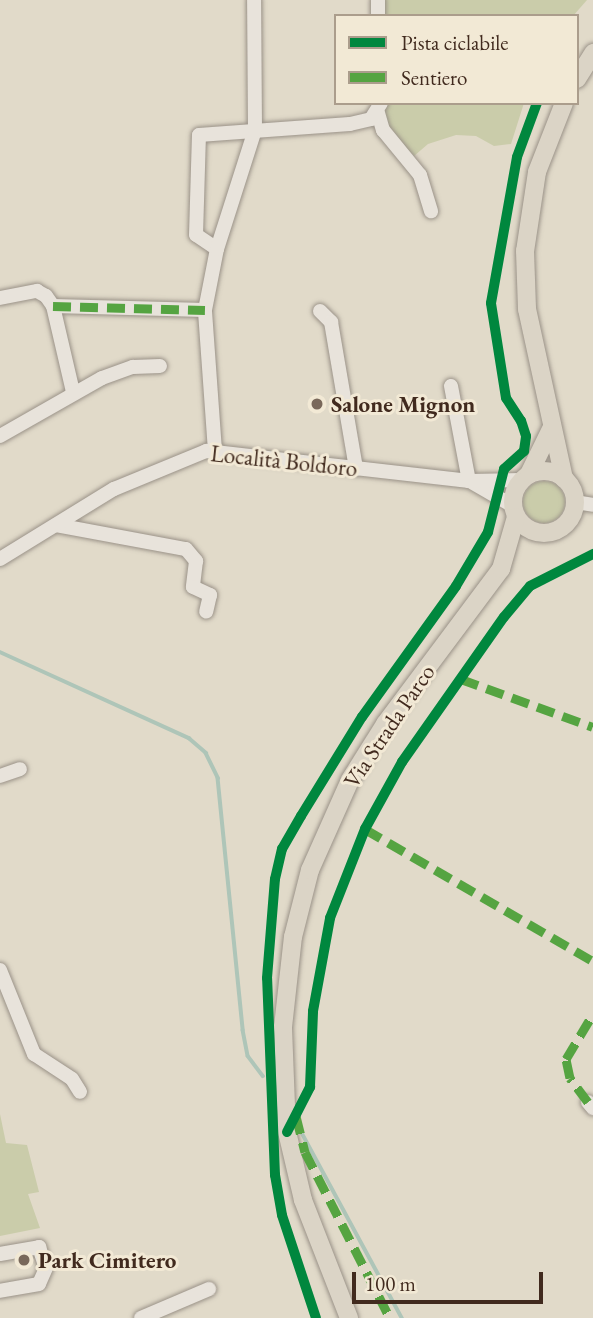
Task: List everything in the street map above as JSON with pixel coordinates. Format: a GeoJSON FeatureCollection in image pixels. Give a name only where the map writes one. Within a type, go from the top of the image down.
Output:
{"type":"FeatureCollection","features":[{"type":"Feature","properties":{"kind":"main road"},"geometry":{"type":"LineString","coordinates":[[579,76],[593,53]]}},
{"type":"Feature","properties":{"kind":"main road"},"geometry":{"type":"LineString","coordinates":[[563,105],[537,172],[525,251],[527,309],[564,479]]}},
{"type":"Feature","properties":{"kind":"main road"},"geometry":{"type":"LineString","coordinates":[[526,477],[548,471],[564,479],[584,503],[568,522],[550,533],[530,530],[515,511],[526,477],[552,427]]}},
{"type":"Feature","properties":{"kind":"main road","name":"Via Strada Parco"},"geometry":{"type":"LineString","coordinates":[[349,1318],[303,1200],[287,1132],[282,1052],[293,937],[310,870],[350,780],[386,724],[501,569],[515,511]]}},
{"type":"Feature","properties":{"kind":"street"},"geometry":{"type":"LineString","coordinates":[[215,451],[205,310],[217,249],[255,131],[254,0]]}},
{"type":"Feature","properties":{"kind":"street"},"geometry":{"type":"LineString","coordinates":[[217,249],[196,235],[200,135],[350,124],[379,108],[383,130],[420,175],[431,211]]}},
{"type":"Feature","properties":{"kind":"street"},"geometry":{"type":"LineString","coordinates":[[0,298],[37,291],[53,306],[73,392]]}},
{"type":"Feature","properties":{"kind":"street"},"geometry":{"type":"LineString","coordinates":[[53,306],[205,310]]}},
{"type":"Feature","properties":{"kind":"street"},"geometry":{"type":"LineString","coordinates":[[320,311],[331,322],[356,469]]}},
{"type":"Feature","properties":{"kind":"street"},"geometry":{"type":"LineString","coordinates":[[0,436],[73,392],[133,367],[160,366]]}},
{"type":"Feature","properties":{"kind":"street"},"geometry":{"type":"LineString","coordinates":[[451,386],[469,481]]}},
{"type":"Feature","properties":{"kind":"street","name":"Località Boldoro"},"geometry":{"type":"LineString","coordinates":[[0,559],[163,466],[215,451],[469,481],[526,477]]}},
{"type":"Feature","properties":{"kind":"street","name":"Località Boldoro"},"geometry":{"type":"LineString","coordinates":[[469,481],[515,511]]}},
{"type":"Feature","properties":{"kind":"street"},"geometry":{"type":"LineString","coordinates":[[56,525],[186,549],[196,561],[193,587],[210,595],[206,612]]}},
{"type":"Feature","properties":{"kind":"street"},"geometry":{"type":"LineString","coordinates":[[0,776],[20,769]]}},
{"type":"Feature","properties":{"kind":"street"},"geometry":{"type":"LineString","coordinates":[[0,970],[34,1054],[72,1079],[80,1092]]}},
{"type":"Feature","properties":{"kind":"street"},"geometry":{"type":"LineString","coordinates":[[0,1254],[39,1247],[46,1268],[39,1284],[0,1291]]}},
{"type":"Feature","properties":{"kind":"street"},"geometry":{"type":"LineString","coordinates":[[141,1318],[209,1289]]}},
{"type":"Feature","properties":{"kind":"green space"},"geometry":{"type":"Polygon","coordinates":[[[382,0],[587,0],[575,14],[383,14],[382,0]]]}},
{"type":"Feature","properties":{"kind":"green space"},"geometry":{"type":"Polygon","coordinates":[[[385,105],[523,105],[511,144],[494,146],[476,136],[456,135],[428,144],[414,156],[390,131],[383,116],[385,105]]]}},
{"type":"Feature","properties":{"kind":"green space"},"geometry":{"type":"Polygon","coordinates":[[[544,481],[559,487],[565,502],[559,517],[544,523],[529,517],[523,502],[529,487],[544,481]]]}},
{"type":"Feature","properties":{"kind":"green space"},"geometry":{"type":"Polygon","coordinates":[[[0,1114],[6,1143],[27,1145],[39,1192],[28,1194],[40,1228],[0,1236],[0,1114]]]}},
{"type":"Feature","properties":{"kind":"waterway"},"geometry":{"type":"LineString","coordinates":[[0,652],[189,738],[206,753],[218,778],[243,1030],[248,1056],[263,1076]]}},
{"type":"Feature","properties":{"kind":"waterway"},"geometry":{"type":"LineString","coordinates":[[301,1131],[402,1318]]}},
{"type":"Feature","properties":{"kind":"marked path"},"geometry":{"type":"LineString","coordinates":[[53,306],[205,310]]}},
{"type":"Feature","properties":{"kind":"marked path"},"geometry":{"type":"LineString","coordinates":[[461,679],[593,727]]}},
{"type":"Feature","properties":{"kind":"marked path"},"geometry":{"type":"LineString","coordinates":[[365,829],[593,961]]}},
{"type":"Feature","properties":{"kind":"marked path"},"geometry":{"type":"LineString","coordinates":[[588,1102],[570,1078],[566,1059],[593,1014]]}},
{"type":"Feature","properties":{"kind":"marked path"},"geometry":{"type":"LineString","coordinates":[[296,1116],[305,1152],[390,1318]]}},
{"type":"Feature","properties":{"kind":"cycle path"},"geometry":{"type":"LineString","coordinates":[[316,1318],[282,1215],[275,1175],[267,978],[275,879],[282,849],[301,816],[362,717],[456,586],[488,532],[504,469],[524,451],[526,436],[521,421],[506,398],[491,303],[517,157],[536,105]]}},
{"type":"Feature","properties":{"kind":"cycle path"},"geometry":{"type":"LineString","coordinates":[[287,1132],[310,1087],[313,1011],[330,918],[365,829],[402,762],[504,617],[530,586],[593,554]]}},
{"type":"Feature","properties":{"kind":"place","name":"Salone Mignon"},"geometry":{"type":"Point","coordinates":[317,404]}},
{"type":"Feature","properties":{"kind":"place","name":"Park Cimitero"},"geometry":{"type":"Point","coordinates":[24,1260]}}]}
